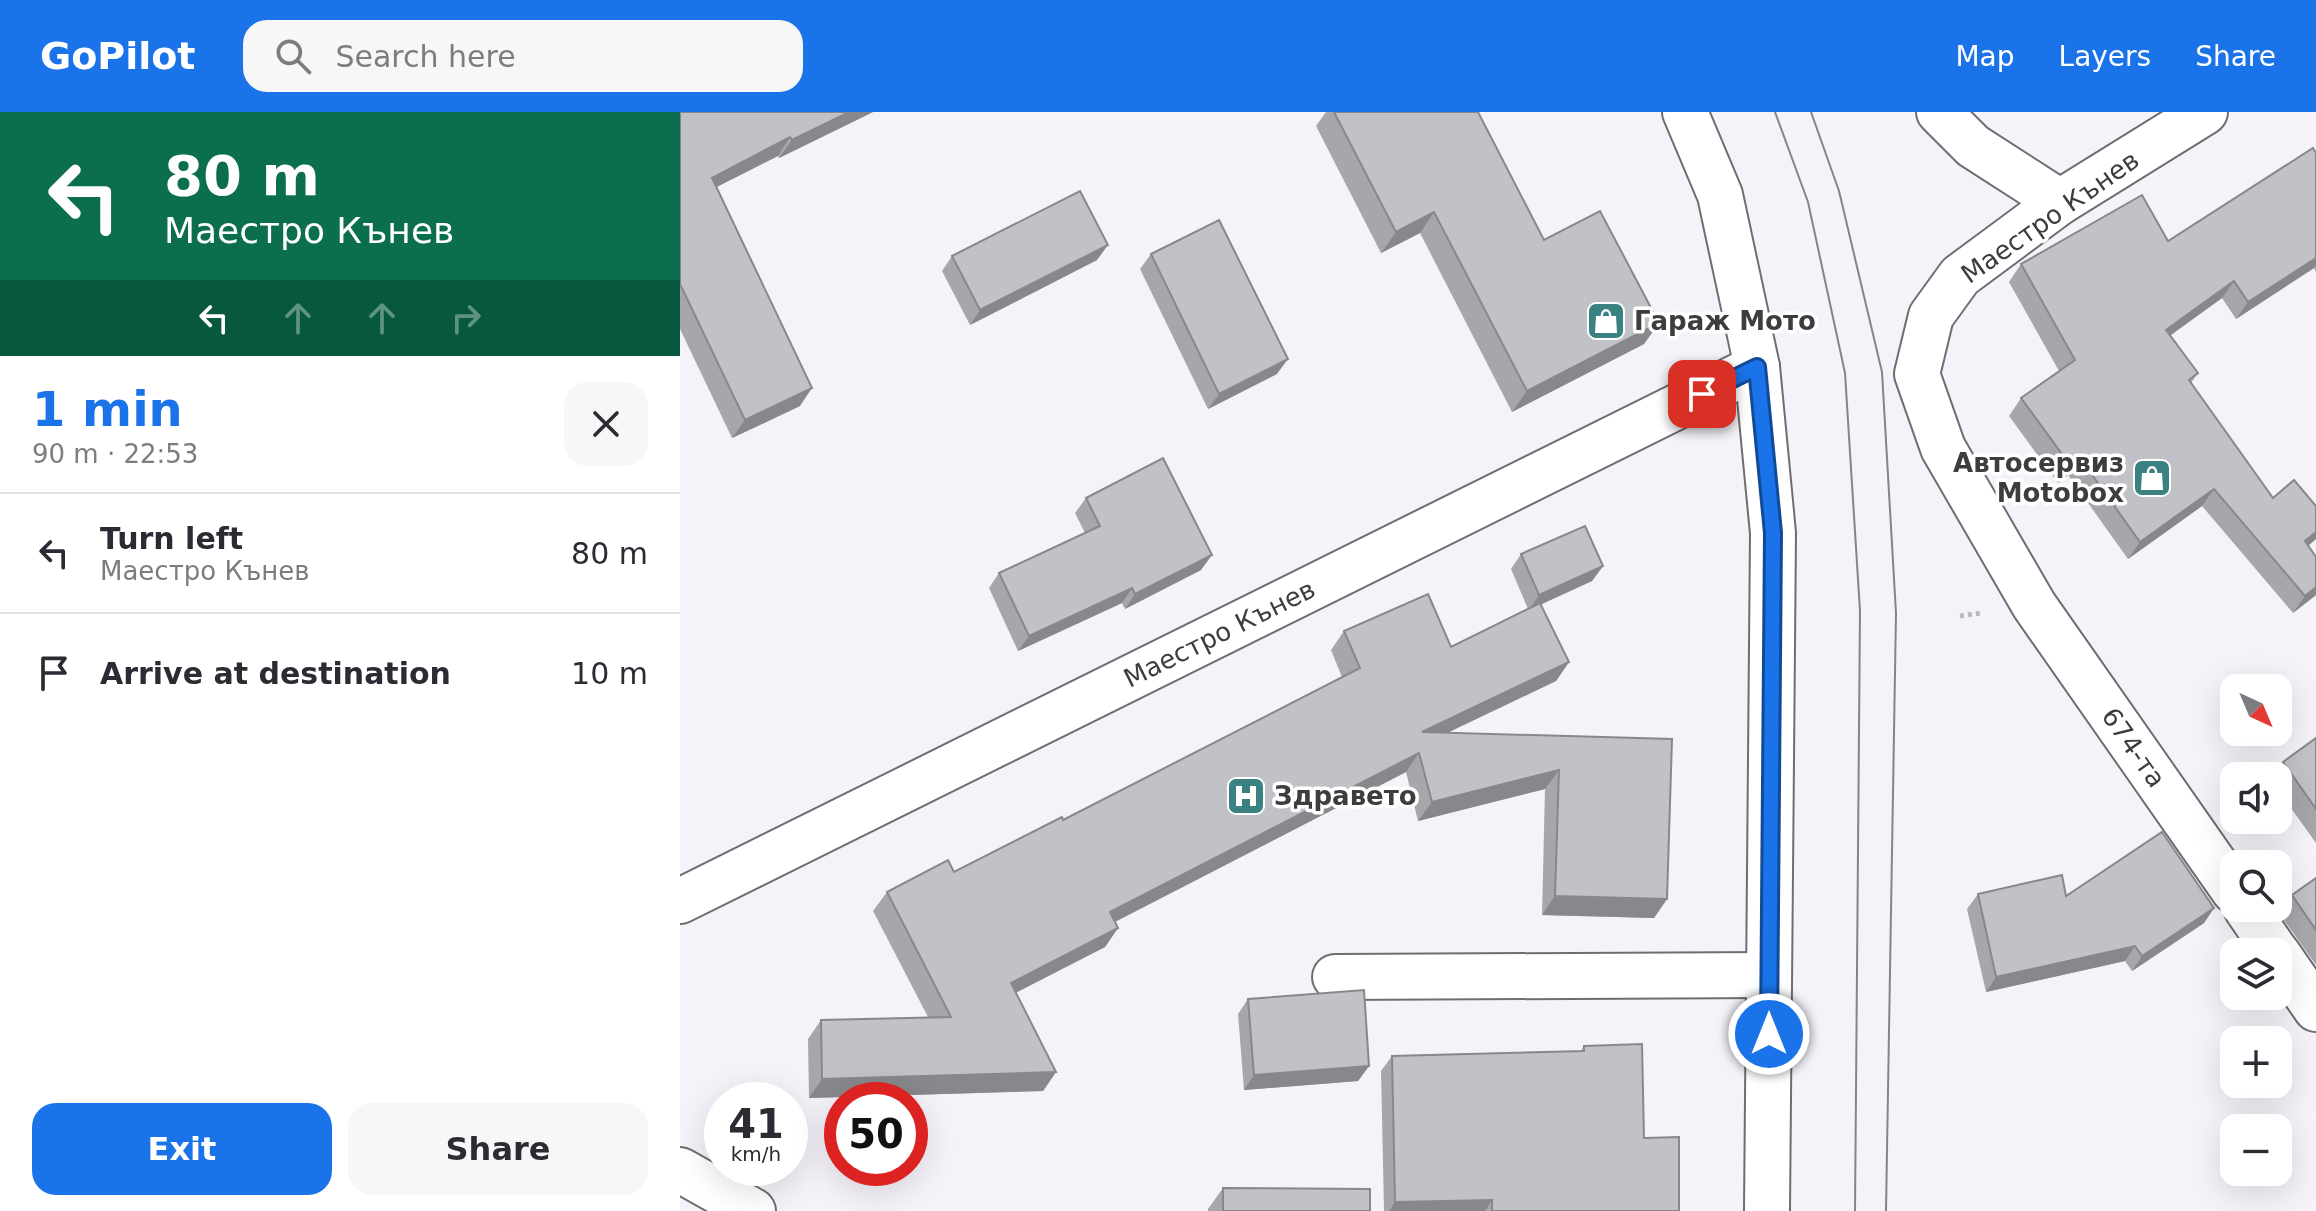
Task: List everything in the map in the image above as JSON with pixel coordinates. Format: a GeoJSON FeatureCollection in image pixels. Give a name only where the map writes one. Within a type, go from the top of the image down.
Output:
{"type":"FeatureCollection","features":[{"type":"Feature","properties":{"kind":"street"},"geometry":{"type":"LineString","coordinates":[[1685,112],[1720,195],[1757,367],[1773,533],[1767,1211]]}},
{"type":"Feature","properties":{"kind":"street"},"geometry":{"type":"LineString","coordinates":[[1939,112],[1973,146],[2060,202]]}},
{"type":"Feature","properties":{"kind":"street","name":"Маестро Кънев"},"geometry":{"type":"LineString","coordinates":[[2034,605],[1943,448],[1917,374],[1931,316],[1960,276],[2060,202],[2205,112]]}},
{"type":"Feature","properties":{"kind":"street","name":"Маестро Кънев"},"geometry":{"type":"LineString","coordinates":[[680,901],[1757,367]]}},
{"type":"Feature","properties":{"kind":"street","name":"674-та"},"geometry":{"type":"LineString","coordinates":[[2034,605],[2220,871]]}},
{"type":"Feature","properties":{"kind":"street"},"geometry":{"type":"LineString","coordinates":[[1335,977],[1769,975]]}},
{"type":"Feature","properties":{"kind":"street"},"geometry":{"type":"LineString","coordinates":[[2292,975],[2316,1009]]}},
{"type":"Feature","properties":{"kind":"street"},"geometry":{"type":"LineString","coordinates":[[680,1170],[753,1211]]}},
{"type":"Feature","properties":{"kind":"building"},"geometry":{"type":"Polygon","coordinates":[[[680,112],[849,112],[792,140],[790,137],[712,178],[812,388],[745,420],[680,284],[680,112]]]}},
{"type":"Feature","properties":{"kind":"building"},"geometry":{"type":"Polygon","coordinates":[[[1334,112],[1478,112],[1544,240],[1600,211],[1659,323],[1527,391],[1434,212],[1396,232],[1334,112]]]}},
{"type":"Feature","properties":{"kind":"building"},"geometry":{"type":"Polygon","coordinates":[[[2313,148],[2316,153],[2316,258],[2248,302],[2234,281],[2166,330],[2198,373],[2189,380],[2273,498],[2294,480],[2316,506],[2316,532],[2305,541],[2316,557],[2316,587],[2305,596],[2214,489],[2140,542],[2080,458],[2070,465],[2021,398],[2075,360],[2021,264],[2142,195],[2168,241],[2313,148]]]}},
{"type":"Feature","properties":{"kind":"building"},"geometry":{"type":"Polygon","coordinates":[[[1080,191],[1108,245],[980,310],[952,256],[1080,191]]]}},
{"type":"Feature","properties":{"kind":"building"},"geometry":{"type":"Polygon","coordinates":[[[1219,220],[1288,359],[1219,394],[1151,254],[1219,220]]]}},
{"type":"Feature","properties":{"kind":"building"},"geometry":{"type":"Polygon","coordinates":[[[1163,458],[1212,555],[1135,594],[1132,588],[1029,636],[999,573],[1100,526],[1086,498],[1163,458]]]}},
{"type":"Feature","properties":{"kind":"building"},"geometry":{"type":"Polygon","coordinates":[[[1585,526],[1603,566],[1539,595],[1521,554],[1585,526]]]}},
{"type":"Feature","properties":{"kind":"building"},"geometry":{"type":"Polygon","coordinates":[[[1428,594],[1451,647],[1540,603],[1569,662],[1422,732],[1672,739],[1667,899],[1555,896],[1559,770],[1432,802],[1419,753],[1110,912],[1118,928],[1011,983],[1056,1072],[822,1079],[821,1020],[951,1017],[887,892],[948,860],[954,872],[1062,817],[1063,820],[1360,668],[1344,631],[1428,594]]]}},
{"type":"Feature","properties":{"kind":"building"},"geometry":{"type":"Polygon","coordinates":[[[2316,738],[2316,809],[2292,775],[2292,762],[2283,762],[2316,738]]]}},
{"type":"Feature","properties":{"kind":"building"},"geometry":{"type":"Polygon","coordinates":[[[2162,832],[2214,908],[2142,956],[2135,946],[1996,977],[1978,894],[2062,875],[2066,896],[2162,832]]]}},
{"type":"Feature","properties":{"kind":"building"},"geometry":{"type":"Polygon","coordinates":[[[2316,878],[2316,930],[2292,895],[2316,878]]]}},
{"type":"Feature","properties":{"kind":"building"},"geometry":{"type":"Polygon","coordinates":[[[1364,990],[1369,1066],[1254,1075],[1248,999],[1364,990]]]}},
{"type":"Feature","properties":{"kind":"building"},"geometry":{"type":"Polygon","coordinates":[[[1642,1044],[1644,1138],[1679,1137],[1679,1211],[1492,1211],[1492,1200],[1395,1202],[1392,1056],[1584,1051],[1584,1046],[1642,1044]]]}},
{"type":"Feature","properties":{"kind":"building"},"geometry":{"type":"Polygon","coordinates":[[[1223,1188],[1370,1189],[1370,1211],[1223,1211],[1223,1188]]]}},
{"type":"Feature","properties":{"kind":"tram line"},"geometry":{"type":"LineString","coordinates":[[1775,112],[1808,202],[1845,373],[1860,611],[1855,1211]]}},
{"type":"Feature","properties":{"kind":"tram line"},"geometry":{"type":"LineString","coordinates":[[1811,112],[1839,191],[1882,372],[1896,613],[1886,1211]]}},
{"type":"Feature","properties":{"kind":"place","name":"Гараж Мото"},"geometry":{"type":"Point","coordinates":[1606,321]}},
{"type":"Feature","properties":{"kind":"place","name":"Автосервиз Motobox"},"geometry":{"type":"Point","coordinates":[2152,478]}},
{"type":"Feature","properties":{"kind":"place","name":"Здравето"},"geometry":{"type":"Point","coordinates":[1246,796]}},
{"type":"Feature","properties":{"kind":"route"},"geometry":{"type":"LineString","coordinates":[[1702,394],[1757,367],[1773,533],[1769,1034]]}}]}
